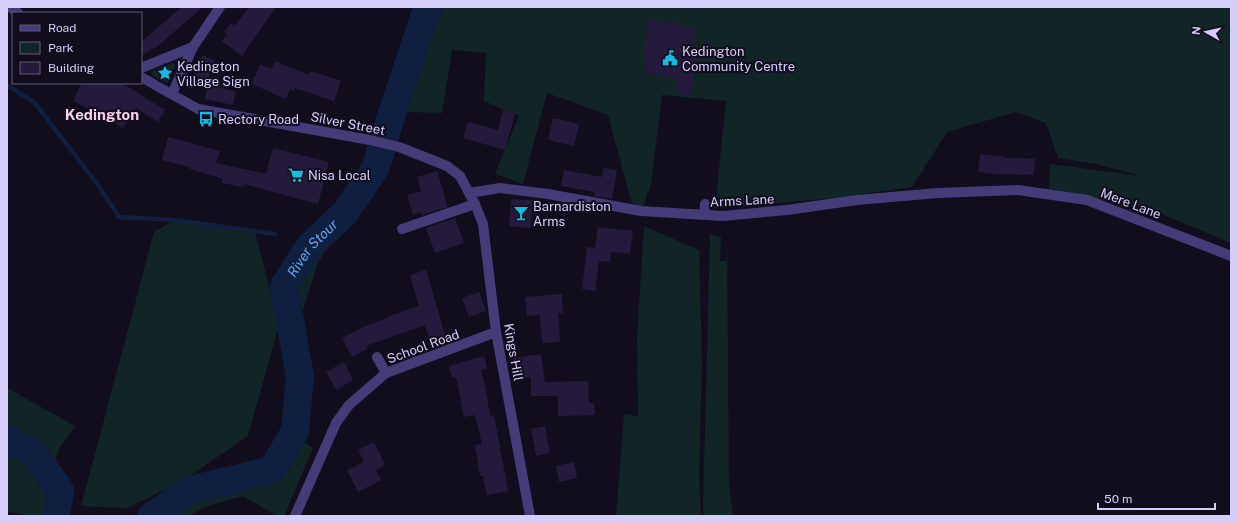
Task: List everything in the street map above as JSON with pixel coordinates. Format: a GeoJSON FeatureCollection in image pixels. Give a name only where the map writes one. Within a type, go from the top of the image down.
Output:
{"type":"FeatureCollection","features":[{"type":"Feature","properties":{"kind":"street"},"geometry":{"type":"LineString","coordinates":[[172,94],[193,47],[220,7]]}},
{"type":"Feature","properties":{"kind":"street"},"geometry":{"type":"LineString","coordinates":[[142,68],[193,47]]}},
{"type":"Feature","properties":{"kind":"street","name":"Silver Street"},"geometry":{"type":"LineString","coordinates":[[142,78],[198,109],[370,140],[399,147],[447,166],[460,176],[469,193]]}},
{"type":"Feature","properties":{"kind":"street","name":"Arms Lane"},"geometry":{"type":"LineString","coordinates":[[469,193],[500,188],[548,194],[641,211],[723,216],[787,210],[857,200],[938,193],[1018,190]]}},
{"type":"Feature","properties":{"kind":"street","name":"Mere Lane"},"geometry":{"type":"LineString","coordinates":[[1018,190],[1087,200],[1231,256]]}},
{"type":"Feature","properties":{"kind":"street","name":"Kings Hill"},"geometry":{"type":"LineString","coordinates":[[469,193],[484,224],[496,332],[530,516]]}},
{"type":"Feature","properties":{"kind":"street"},"geometry":{"type":"LineString","coordinates":[[402,230],[475,204]]}},
{"type":"Feature","properties":{"kind":"street"},"geometry":{"type":"LineString","coordinates":[[704,215],[705,204]]}},
{"type":"Feature","properties":{"kind":"street","name":"School Road"},"geometry":{"type":"LineString","coordinates":[[295,516],[336,423],[349,405],[386,373],[496,332]]}},
{"type":"Feature","properties":{"kind":"street"},"geometry":{"type":"LineString","coordinates":[[377,357],[386,373]]}},
{"type":"Feature","properties":{"kind":"green space"},"geometry":{"type":"Polygon","coordinates":[[[418,7],[1231,7],[1231,243],[1150,209],[1049,190],[1050,164],[1141,176],[1096,164],[1058,158],[1046,123],[1016,112],[947,132],[912,187],[836,198],[715,208],[726,101],[662,95],[651,184],[641,211],[631,201],[608,115],[547,93],[523,184],[495,174],[519,116],[484,101],[486,53],[452,50],[442,113],[406,112],[398,139],[376,134],[384,119],[418,7]]]}},
{"type":"Feature","properties":{"kind":"green space"},"geometry":{"type":"Polygon","coordinates":[[[173,63],[175,65],[168,83],[153,76],[151,73],[153,70],[173,63]]]}},
{"type":"Feature","properties":{"kind":"green space"},"geometry":{"type":"Polygon","coordinates":[[[372,149],[390,152],[374,180],[318,262],[302,314],[309,368],[301,440],[313,448],[284,516],[277,516],[243,496],[207,506],[188,516],[145,516],[187,485],[261,463],[279,444],[289,419],[292,379],[279,310],[278,283],[288,254],[312,237],[331,218],[367,160],[372,149]]]}},
{"type":"Feature","properties":{"kind":"green space"},"geometry":{"type":"Polygon","coordinates":[[[174,220],[255,232],[279,325],[248,436],[184,480],[128,508],[81,506],[154,232],[174,220]]]}},
{"type":"Feature","properties":{"kind":"green space"},"geometry":{"type":"Polygon","coordinates":[[[644,226],[699,250],[702,363],[699,476],[701,516],[616,516],[624,414],[638,416],[637,336],[644,226]]]}},
{"type":"Feature","properties":{"kind":"green space"},"geometry":{"type":"Polygon","coordinates":[[[710,234],[721,237],[720,261],[726,261],[727,245],[729,484],[733,516],[704,516],[703,508],[710,234]]]}},
{"type":"Feature","properties":{"kind":"green space"},"geometry":{"type":"Polygon","coordinates":[[[7,388],[75,426],[60,447],[54,462],[39,450],[7,430],[7,388]]]}},
{"type":"Feature","properties":{"kind":"green space"},"geometry":{"type":"Polygon","coordinates":[[[7,447],[33,464],[48,483],[51,494],[52,516],[28,516],[7,511],[7,447]]]}},
{"type":"Feature","properties":{"kind":"building"},"geometry":{"type":"Polygon","coordinates":[[[182,7],[203,7],[154,49],[153,48],[142,55],[142,41],[182,7]]]}},
{"type":"Feature","properties":{"kind":"building"},"geometry":{"type":"Polygon","coordinates":[[[249,7],[276,7],[242,56],[222,41],[227,34],[224,32],[231,23],[235,26],[249,7]]]}},
{"type":"Feature","properties":{"kind":"building","name":"Kedington Community Centre"},"geometry":{"type":"Polygon","coordinates":[[[649,19],[679,23],[678,26],[696,29],[692,55],[697,56],[690,96],[675,93],[677,79],[644,73],[647,61],[642,60],[649,19]]]}},
{"type":"Feature","properties":{"kind":"building"},"geometry":{"type":"Polygon","coordinates":[[[202,55],[215,61],[204,88],[191,82],[202,55]]]}},
{"type":"Feature","properties":{"kind":"building"},"geometry":{"type":"Polygon","coordinates":[[[275,61],[309,75],[311,71],[341,81],[334,101],[295,88],[294,91],[290,89],[286,99],[252,84],[260,64],[271,69],[275,61]]]}},
{"type":"Feature","properties":{"kind":"building"},"geometry":{"type":"Polygon","coordinates":[[[82,84],[124,84],[165,110],[158,122],[136,108],[123,128],[90,106],[89,109],[73,101],[82,84]]]}},
{"type":"Feature","properties":{"kind":"building"},"geometry":{"type":"Polygon","coordinates":[[[208,85],[236,91],[233,105],[205,99],[208,85]]]}},
{"type":"Feature","properties":{"kind":"building"},"geometry":{"type":"Polygon","coordinates":[[[503,110],[515,114],[505,150],[463,138],[468,122],[498,130],[503,110]]]}},
{"type":"Feature","properties":{"kind":"building"},"geometry":{"type":"Polygon","coordinates":[[[553,118],[579,124],[574,146],[548,140],[553,118]]]}},
{"type":"Feature","properties":{"kind":"building"},"geometry":{"type":"Polygon","coordinates":[[[168,137],[220,151],[216,163],[266,174],[273,148],[329,162],[318,204],[244,184],[243,187],[222,183],[223,179],[190,169],[190,167],[162,160],[168,137]]]}},
{"type":"Feature","properties":{"kind":"building"},"geometry":{"type":"Polygon","coordinates":[[[980,154],[1006,158],[1035,159],[1034,175],[1004,175],[978,172],[980,154]]]}},
{"type":"Feature","properties":{"kind":"building"},"geometry":{"type":"Polygon","coordinates":[[[604,168],[617,170],[612,199],[594,196],[595,192],[561,186],[564,170],[602,177],[604,168]]]}},
{"type":"Feature","properties":{"kind":"building"},"geometry":{"type":"Polygon","coordinates":[[[437,171],[448,207],[422,215],[421,212],[413,215],[407,195],[421,191],[417,177],[437,171]]]}},
{"type":"Feature","properties":{"kind":"building","name":"Barnardiston Arms"},"geometry":{"type":"Polygon","coordinates":[[[511,199],[532,200],[531,228],[509,226],[511,199]]]}},
{"type":"Feature","properties":{"kind":"building"},"geometry":{"type":"Polygon","coordinates":[[[455,218],[464,243],[435,253],[426,228],[455,218]]]}},
{"type":"Feature","properties":{"kind":"building"},"geometry":{"type":"Polygon","coordinates":[[[598,227],[633,231],[630,254],[611,252],[610,262],[599,261],[595,291],[582,289],[587,247],[595,248],[598,227]]]}},
{"type":"Feature","properties":{"kind":"building"},"geometry":{"type":"Polygon","coordinates":[[[426,270],[447,341],[431,346],[425,325],[366,346],[367,349],[352,357],[342,338],[389,316],[419,306],[410,275],[426,270]]]}},
{"type":"Feature","properties":{"kind":"building"},"geometry":{"type":"Polygon","coordinates":[[[479,292],[486,311],[469,317],[462,298],[479,292]]]}},
{"type":"Feature","properties":{"kind":"building"},"geometry":{"type":"Polygon","coordinates":[[[562,294],[563,313],[558,313],[560,342],[542,343],[540,315],[527,316],[525,297],[562,294]]]}},
{"type":"Feature","properties":{"kind":"building"},"geometry":{"type":"Polygon","coordinates":[[[541,354],[545,382],[588,381],[589,403],[594,403],[595,415],[558,416],[558,396],[531,396],[531,377],[517,379],[514,358],[541,354]]]}},
{"type":"Feature","properties":{"kind":"building"},"geometry":{"type":"Polygon","coordinates":[[[484,356],[487,368],[481,370],[490,416],[494,415],[508,491],[487,495],[483,476],[480,476],[475,445],[482,444],[475,415],[464,417],[456,377],[452,378],[449,366],[484,356]]]}},
{"type":"Feature","properties":{"kind":"building"},"geometry":{"type":"Polygon","coordinates":[[[344,362],[353,380],[336,390],[326,372],[344,362]]]}},
{"type":"Feature","properties":{"kind":"building"},"geometry":{"type":"Polygon","coordinates":[[[545,426],[550,453],[536,456],[531,429],[545,426]]]}},
{"type":"Feature","properties":{"kind":"building"},"geometry":{"type":"Polygon","coordinates":[[[374,442],[385,465],[376,470],[381,480],[358,492],[347,470],[364,462],[358,450],[374,442]]]}},
{"type":"Feature","properties":{"kind":"building"},"geometry":{"type":"Polygon","coordinates":[[[574,462],[577,478],[559,482],[556,466],[574,462]]]}},
{"type":"Feature","properties":{"kind":"waterway","name":"River Stour"},"geometry":{"type":"LineString","coordinates":[[152,516],[189,490],[272,470],[295,431],[300,377],[284,286],[309,247],[345,213],[376,167],[390,119],[425,14],[429,7]]}},
{"type":"Feature","properties":{"kind":"waterway"},"geometry":{"type":"LineString","coordinates":[[7,85],[34,102],[98,185],[119,217],[174,220],[275,234]]}},
{"type":"Feature","properties":{"kind":"waterway","name":"River Stour"},"geometry":{"type":"LineString","coordinates":[[7,439],[33,453],[60,490],[56,516]]}},
{"type":"Feature","properties":{"kind":"place","name":"Kedington Community Centre"},"geometry":{"type":"Point","coordinates":[670,58]}},
{"type":"Feature","properties":{"kind":"place","name":"Kedington Village Sign"},"geometry":{"type":"Point","coordinates":[165,73]}},
{"type":"Feature","properties":{"kind":"place","name":"Rectory Road"},"geometry":{"type":"Point","coordinates":[206,119]}},
{"type":"Feature","properties":{"kind":"place","name":"Nisa Local"},"geometry":{"type":"Point","coordinates":[296,175]}},
{"type":"Feature","properties":{"kind":"place","name":"Barnardiston Arms"},"geometry":{"type":"Point","coordinates":[521,213]}},
{"type":"Feature","properties":{"kind":"district","name":"Kedington"},"geometry":{"type":"Point","coordinates":[102,115]}}]}
